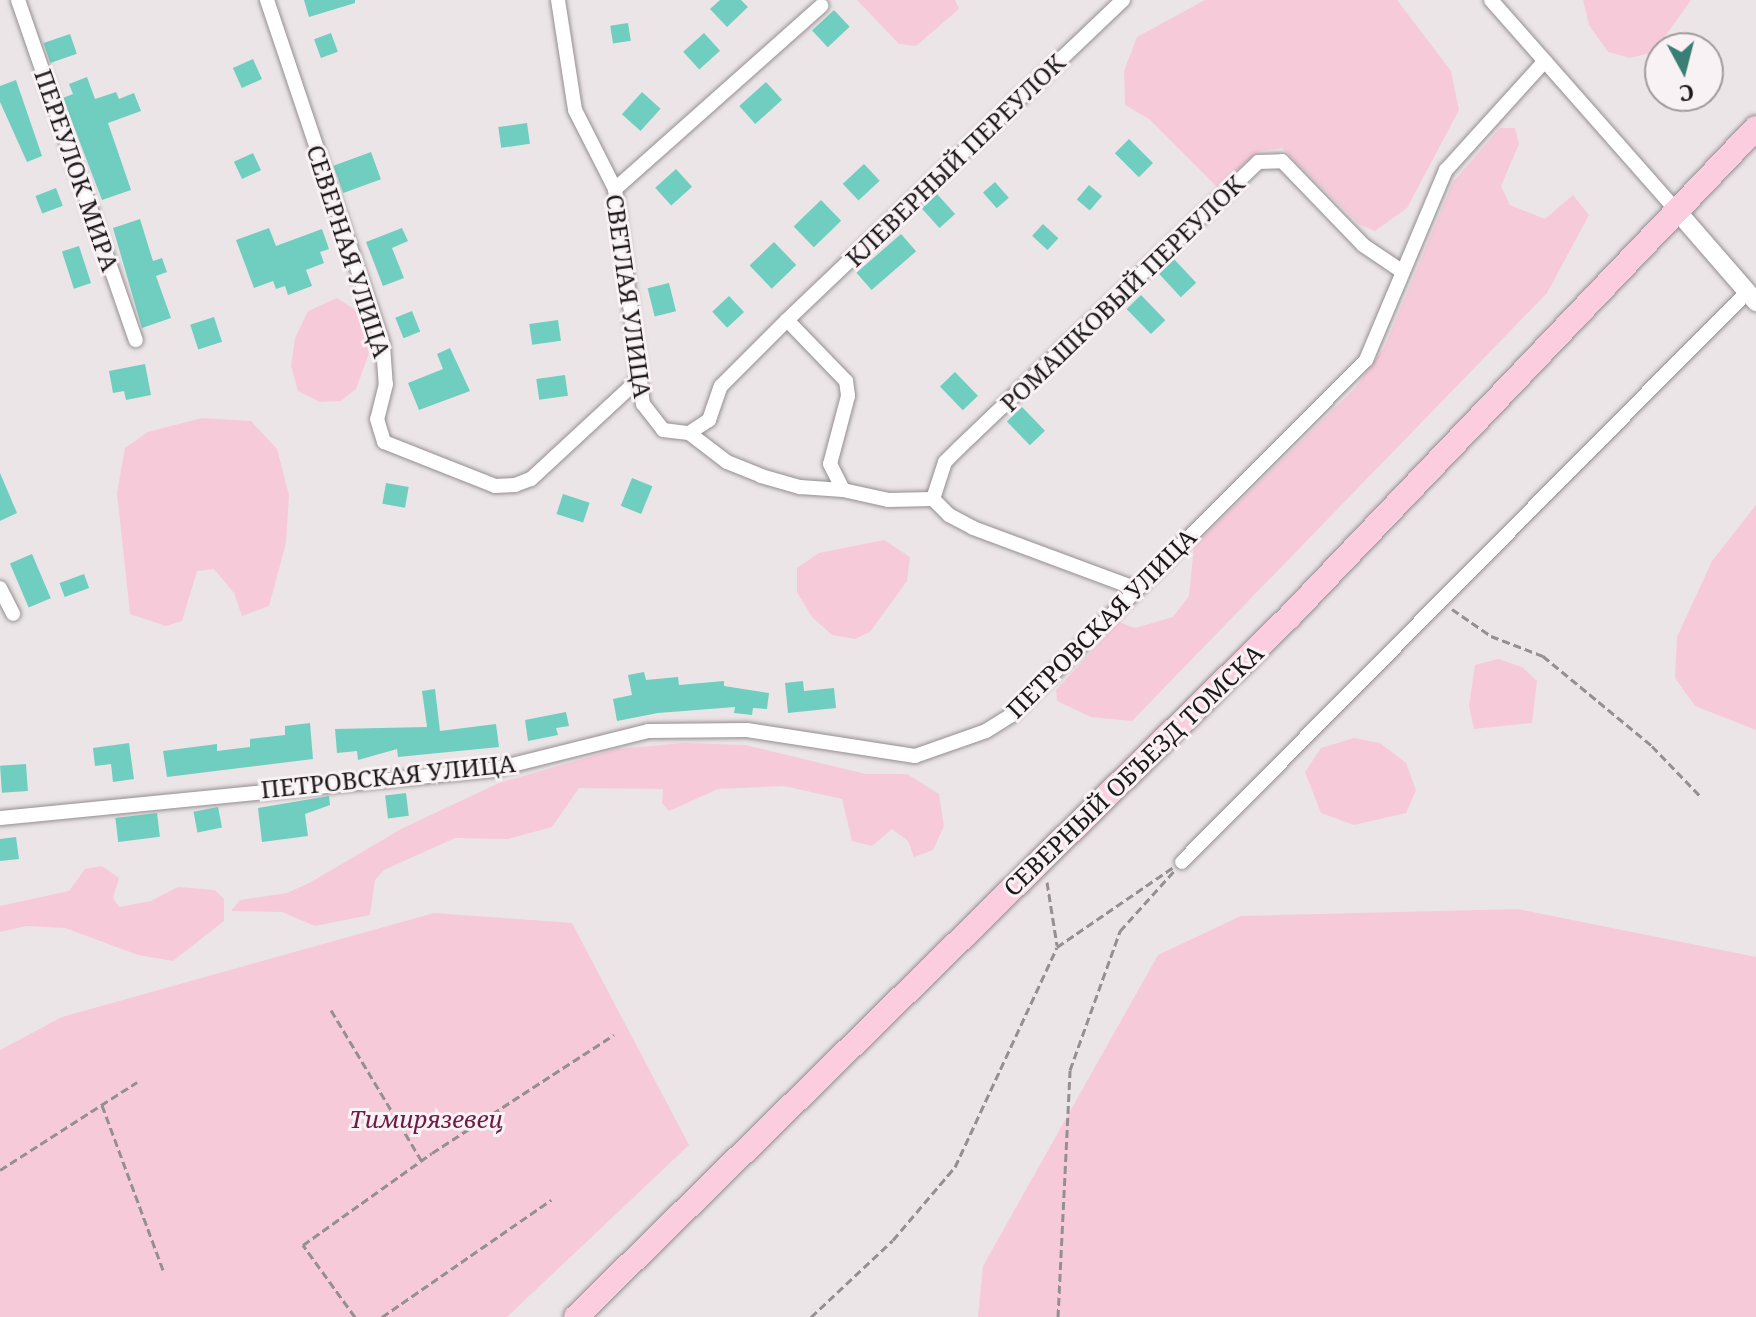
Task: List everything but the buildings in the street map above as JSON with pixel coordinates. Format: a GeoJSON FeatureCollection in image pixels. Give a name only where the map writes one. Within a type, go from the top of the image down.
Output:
{"type":"FeatureCollection","features":[{"type":"Feature","properties":{"kind":"main road","name":"СЕВЕРНЫЙ ОБЪЕЗД ТОМСКА"},"geometry":{"type":"LineString","coordinates":[[576,1317],[1289,617],[1756,128]]}},
{"type":"Feature","properties":{"kind":"street","name":"ПЕРЕУЛОК МИРА"},"geometry":{"type":"LineString","coordinates":[[18,0],[136,340]]}},
{"type":"Feature","properties":{"kind":"street","name":"СЕВЕРНАЯ УЛИЦА"},"geometry":{"type":"LineString","coordinates":[[267,0],[383,345],[386,384],[377,419],[384,442],[495,486],[515,485],[531,479],[639,379]]}},
{"type":"Feature","properties":{"kind":"street","name":"СВЕТЛАЯ УЛИЦА"},"geometry":{"type":"LineString","coordinates":[[558,0],[575,110],[615,189],[639,379],[650,417],[663,430],[689,433],[727,462],[761,476],[800,487],[843,490]]}},
{"type":"Feature","properties":{"kind":"street","name":"КЛЕВЕРНЫЙ ПЕРЕУЛОК"},"geometry":{"type":"LineString","coordinates":[[787,320],[1123,0]]}},
{"type":"Feature","properties":{"kind":"street"},"geometry":{"type":"LineString","coordinates":[[1182,862],[1751,298],[1491,0]]}},
{"type":"Feature","properties":{"kind":"street"},"geometry":{"type":"LineString","coordinates":[[615,189],[821,6]]}},
{"type":"Feature","properties":{"kind":"street","name":"ПЕТРОВСКАЯ УЛИЦА"},"geometry":{"type":"LineString","coordinates":[[0,818],[496,769],[648,731],[747,730],[915,756],[958,744],[1012,715],[1134,588],[1366,360],[1446,170],[1545,61]]}},
{"type":"Feature","properties":{"kind":"street","name":"РОМАШКОВЫЙ ПЕРЕУЛОК"},"geometry":{"type":"LineString","coordinates":[[933,499],[945,462],[1258,162],[1282,161],[1363,245],[1403,272]]}},
{"type":"Feature","properties":{"kind":"street"},"geometry":{"type":"LineString","coordinates":[[689,433],[709,420],[721,386],[787,320],[846,381],[848,396],[830,464],[843,490],[888,500],[933,499],[949,515],[973,528],[1134,588]]}},
{"type":"Feature","properties":{"kind":"street"},"geometry":{"type":"LineString","coordinates":[[0,588],[13,614]]}},
{"type":"Feature","properties":{"kind":"path"},"geometry":{"type":"LineString","coordinates":[[1443,602],[1491,636],[1543,656],[1652,746],[1701,797]]}},
{"type":"Feature","properties":{"kind":"path"},"geometry":{"type":"LineString","coordinates":[[1043,858],[1057,947]]}},
{"type":"Feature","properties":{"kind":"path"},"geometry":{"type":"LineString","coordinates":[[811,1317],[893,1240],[955,1167],[1057,947],[1121,898],[1182,862]]}},
{"type":"Feature","properties":{"kind":"path"},"geometry":{"type":"LineString","coordinates":[[1058,1317],[1070,1070],[1120,931],[1182,862]]}},
{"type":"Feature","properties":{"kind":"path"},"geometry":{"type":"LineString","coordinates":[[331,1010],[421,1160]]}},
{"type":"Feature","properties":{"kind":"path"},"geometry":{"type":"LineString","coordinates":[[355,1317],[303,1245],[421,1160],[614,1035]]}},
{"type":"Feature","properties":{"kind":"path"},"geometry":{"type":"LineString","coordinates":[[0,1170],[137,1082]]}},
{"type":"Feature","properties":{"kind":"path"},"geometry":{"type":"LineString","coordinates":[[102,1105],[163,1270]]}},
{"type":"Feature","properties":{"kind":"path"},"geometry":{"type":"LineString","coordinates":[[382,1317],[551,1200]]}},
{"type":"Feature","properties":{"kind":"green space"},"geometry":{"type":"Polygon","coordinates":[[[857,0],[955,0],[959,9],[916,46],[899,44],[857,0]]]}},
{"type":"Feature","properties":{"kind":"green space"},"geometry":{"type":"Polygon","coordinates":[[[1205,0],[1397,0],[1451,71],[1459,110],[1407,208],[1375,231],[1360,225],[1282,148],[1259,151],[1217,187],[1149,119],[1125,105],[1124,71],[1137,37],[1205,0]]]}},
{"type":"Feature","properties":{"kind":"green space"},"geometry":{"type":"Polygon","coordinates":[[[1583,0],[1691,0],[1668,32],[1644,32],[1644,54],[1630,58],[1608,52],[1589,25],[1583,0]]]}},
{"type":"Feature","properties":{"kind":"green space"},"geometry":{"type":"Polygon","coordinates":[[[1500,128],[1515,128],[1519,144],[1501,186],[1510,205],[1545,219],[1573,195],[1589,215],[1547,293],[1132,721],[1091,717],[1057,701],[1056,690],[1119,622],[1135,628],[1173,617],[1189,596],[1194,546],[1355,388],[1384,348],[1453,182],[1500,128]]]}},
{"type":"Feature","properties":{"kind":"green space"},"geometry":{"type":"Polygon","coordinates":[[[337,298],[357,311],[372,345],[356,389],[341,401],[320,402],[298,391],[291,366],[295,338],[308,311],[337,298]]]}},
{"type":"Feature","properties":{"kind":"green space"},"geometry":{"type":"Polygon","coordinates":[[[202,418],[251,421],[277,449],[289,495],[286,543],[269,606],[242,616],[234,593],[214,569],[197,571],[182,621],[166,626],[130,614],[117,493],[125,448],[148,432],[202,418]]]}},
{"type":"Feature","properties":{"kind":"green space"},"geometry":{"type":"Polygon","coordinates":[[[1756,505],[1756,730],[1695,706],[1675,678],[1677,637],[1712,561],[1756,505]]]}},
{"type":"Feature","properties":{"kind":"green space"},"geometry":{"type":"Polygon","coordinates":[[[884,540],[910,557],[907,581],[870,632],[855,639],[832,635],[812,617],[797,592],[797,568],[819,553],[884,540]]]}},
{"type":"Feature","properties":{"kind":"green space"},"geometry":{"type":"Polygon","coordinates":[[[1498,659],[1522,667],[1537,681],[1532,723],[1474,729],[1469,706],[1475,665],[1498,659]]]}},
{"type":"Feature","properties":{"kind":"green space"},"geometry":{"type":"Polygon","coordinates":[[[1354,738],[1380,743],[1406,763],[1416,790],[1406,813],[1354,825],[1321,813],[1305,772],[1321,748],[1354,738]]]}},
{"type":"Feature","properties":{"kind":"green space"},"geometry":{"type":"Polygon","coordinates":[[[683,743],[745,745],[866,774],[907,774],[939,794],[944,826],[933,850],[914,857],[908,841],[892,829],[872,846],[852,841],[842,799],[784,786],[718,789],[669,811],[662,803],[663,789],[579,788],[552,827],[508,839],[455,838],[384,870],[375,880],[370,915],[315,926],[282,912],[231,911],[240,900],[287,893],[311,882],[403,828],[499,783],[617,749],[683,743]]]}},
{"type":"Feature","properties":{"kind":"green space"},"geometry":{"type":"Polygon","coordinates":[[[102,866],[119,878],[113,898],[119,907],[151,901],[178,887],[215,890],[224,899],[224,921],[173,961],[138,955],[65,928],[26,926],[0,932],[0,906],[69,891],[85,869],[102,866]]]}},
{"type":"Feature","properties":{"kind":"green space"},"geometry":{"type":"Polygon","coordinates":[[[1518,909],[1756,957],[1756,1317],[978,1317],[983,1266],[1158,955],[1241,916],[1518,909]]]}},
{"type":"Feature","properties":{"kind":"green space","name":"Тимирязевец"},"geometry":{"type":"Polygon","coordinates":[[[434,913],[572,923],[689,1145],[507,1317],[0,1317],[0,1050],[62,1017],[434,913]]]}}]}
